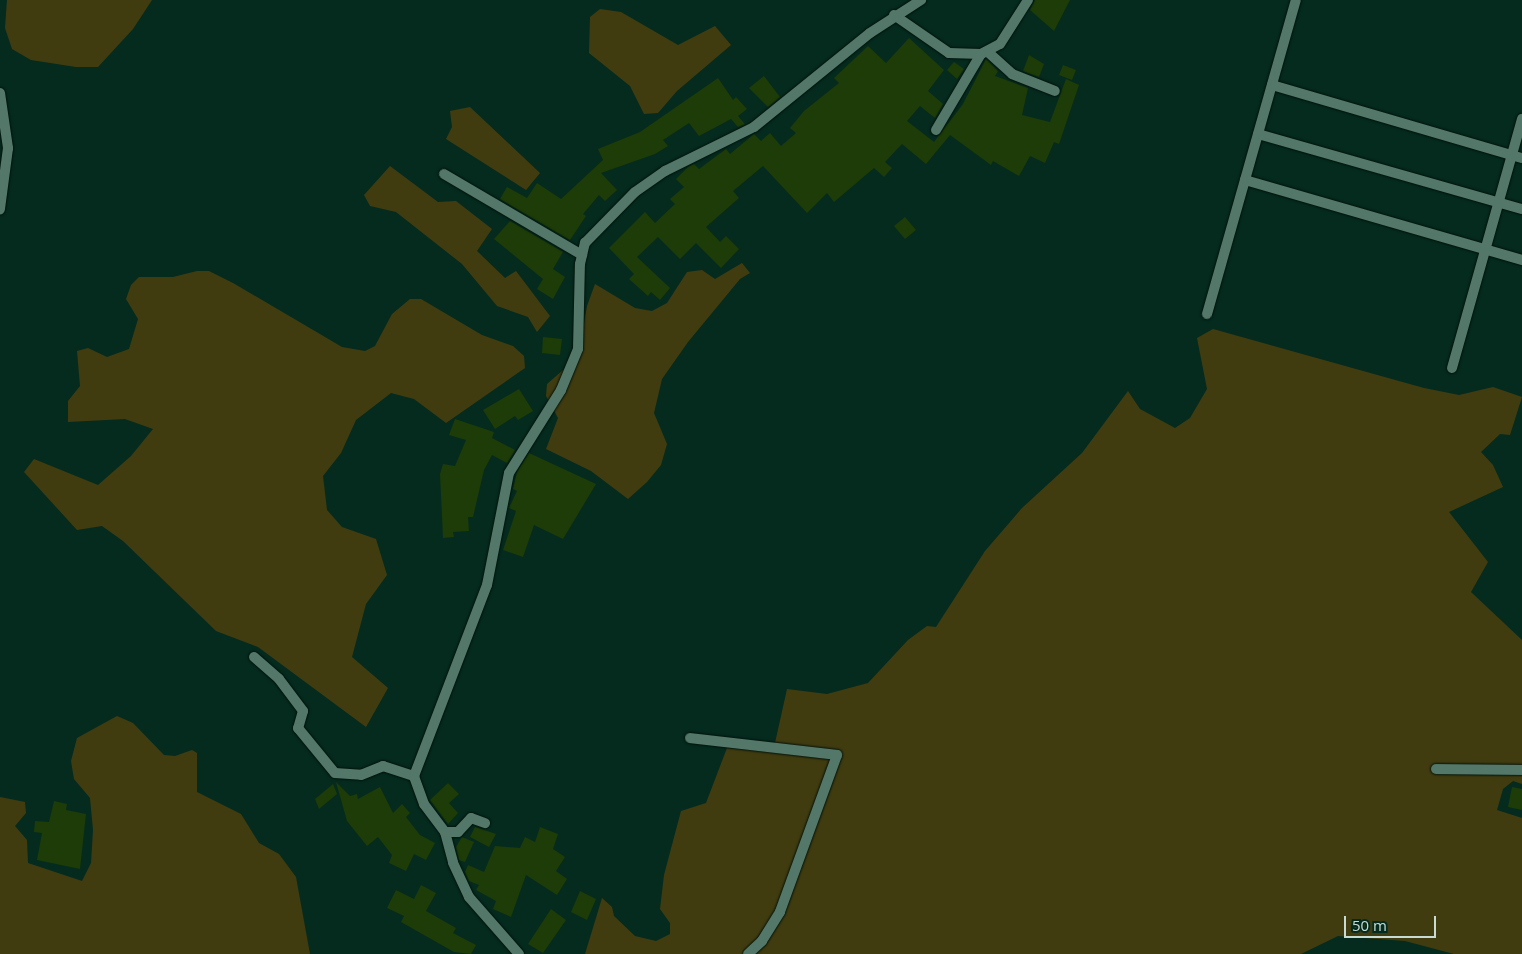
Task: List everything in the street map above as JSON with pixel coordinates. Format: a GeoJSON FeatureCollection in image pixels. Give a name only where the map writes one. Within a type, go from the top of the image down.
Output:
{"type":"FeatureCollection","features":[{"type":"Feature","properties":{"kind":"street"},"geometry":{"type":"LineString","coordinates":[[519,954],[469,897],[453,862],[445,832],[424,804],[414,776],[486,585],[508,473],[560,390],[578,349],[582,255],[585,243],[602,221],[635,192],[687,159],[732,141],[754,127],[894,15],[921,0]]}},
{"type":"Feature","properties":{"kind":"street"},"geometry":{"type":"LineString","coordinates":[[936,130],[985,54],[1000,44],[1028,0]]}},
{"type":"Feature","properties":{"kind":"street"},"geometry":{"type":"LineString","coordinates":[[1207,314],[1296,0]]}},
{"type":"Feature","properties":{"kind":"street"},"geometry":{"type":"LineString","coordinates":[[894,15],[949,53],[985,54],[1012,74],[1055,91]]}},
{"type":"Feature","properties":{"kind":"street"},"geometry":{"type":"LineString","coordinates":[[1272,85],[1517,157]]}},
{"type":"Feature","properties":{"kind":"street"},"geometry":{"type":"LineString","coordinates":[[0,93],[8,148],[0,209]]}},
{"type":"Feature","properties":{"kind":"street"},"geometry":{"type":"LineString","coordinates":[[1452,368],[1499,202],[1517,157],[1522,119]]}},
{"type":"Feature","properties":{"kind":"street"},"geometry":{"type":"LineString","coordinates":[[1258,134],[1522,209]]}},
{"type":"Feature","properties":{"kind":"street"},"geometry":{"type":"LineString","coordinates":[[444,174],[582,255]]}},
{"type":"Feature","properties":{"kind":"street"},"geometry":{"type":"LineString","coordinates":[[1245,180],[1522,260]]}},
{"type":"Feature","properties":{"kind":"street"},"geometry":{"type":"LineString","coordinates":[[254,657],[279,679],[303,711],[298,728],[334,773],[361,774],[383,766],[414,776]]}},
{"type":"Feature","properties":{"kind":"street"},"geometry":{"type":"LineString","coordinates":[[690,738],[837,755],[780,912],[762,942],[748,954]]}},
{"type":"Feature","properties":{"kind":"street"},"geometry":{"type":"LineString","coordinates":[[1436,769],[1522,770]]}},
{"type":"Feature","properties":{"kind":"street"},"geometry":{"type":"LineString","coordinates":[[445,832],[458,832],[471,818],[485,823]]}},
{"type":"Feature","properties":{"kind":"shaded area"},"geometry":{"type":"Polygon","coordinates":[[[7,0],[152,0],[133,29],[98,67],[76,67],[31,60],[12,49],[5,28],[7,0]]]}},
{"type":"Feature","properties":{"kind":"shaded area"},"geometry":{"type":"Polygon","coordinates":[[[600,9],[621,12],[678,45],[715,26],[731,45],[677,91],[658,113],[644,114],[630,86],[589,53],[590,17],[600,9]]]}},
{"type":"Feature","properties":{"kind":"shaded area"},"geometry":{"type":"Polygon","coordinates":[[[470,107],[540,173],[526,190],[446,139],[452,127],[450,111],[470,107]]]}},
{"type":"Feature","properties":{"kind":"shaded area"},"geometry":{"type":"Polygon","coordinates":[[[390,166],[438,202],[456,201],[492,229],[477,251],[505,278],[516,271],[550,316],[537,332],[528,317],[497,306],[462,264],[396,212],[370,206],[364,195],[390,166]]]}},
{"type":"Feature","properties":{"kind":"shaded area"},"geometry":{"type":"Polygon","coordinates":[[[742,263],[750,273],[740,279],[688,342],[662,379],[654,413],[667,444],[661,465],[647,482],[628,499],[591,471],[546,449],[558,418],[546,396],[547,384],[578,357],[587,306],[595,284],[635,308],[652,311],[667,303],[687,272],[702,270],[715,279],[742,263]]]}},
{"type":"Feature","properties":{"kind":"shaded area"},"geometry":{"type":"Polygon","coordinates":[[[197,271],[209,271],[233,283],[342,347],[365,351],[375,346],[392,314],[410,299],[421,299],[482,335],[513,346],[524,356],[525,368],[446,423],[414,399],[391,393],[356,420],[341,453],[323,476],[327,510],[342,527],[376,539],[387,575],[366,604],[352,657],[388,688],[366,727],[258,647],[216,631],[123,541],[102,526],[77,530],[24,472],[34,459],[98,485],[131,456],[153,429],[125,419],[68,422],[68,401],[80,386],[77,351],[88,348],[107,357],[129,349],[138,319],[126,299],[131,285],[139,277],[173,277],[197,271]]]}},
{"type":"Feature","properties":{"kind":"shaded area"},"geometry":{"type":"Polygon","coordinates":[[[1213,329],[1424,388],[1459,395],[1493,387],[1522,397],[1510,435],[1500,434],[1481,452],[1493,465],[1503,487],[1449,512],[1488,562],[1471,592],[1522,640],[1522,784],[1513,781],[1503,789],[1497,810],[1522,818],[1522,954],[1454,954],[1405,941],[1338,936],[1301,954],[585,954],[602,898],[612,907],[614,916],[635,936],[656,941],[670,934],[670,923],[660,909],[664,875],[681,811],[706,803],[727,748],[773,752],[787,689],[827,694],[868,683],[908,640],[927,626],[936,627],[985,551],[1022,508],[1082,453],[1128,391],[1140,409],[1175,428],[1190,418],[1207,389],[1197,338],[1213,329]]]}},
{"type":"Feature","properties":{"kind":"shaded area"},"geometry":{"type":"Polygon","coordinates":[[[117,716],[133,723],[164,755],[175,756],[192,750],[197,753],[197,792],[241,814],[259,843],[279,854],[296,877],[310,954],[0,954],[0,797],[25,802],[26,813],[15,826],[27,840],[28,863],[82,881],[91,863],[93,830],[90,798],[74,779],[71,761],[77,738],[117,716]]]}},
{"type":"Feature","properties":{"kind":"building"},"geometry":{"type":"Polygon","coordinates":[[[1035,0],[1070,0],[1054,31],[1030,10],[1035,0]]]}},
{"type":"Feature","properties":{"kind":"building"},"geometry":{"type":"Polygon","coordinates":[[[909,38],[944,70],[928,91],[943,104],[935,118],[920,106],[907,121],[934,142],[963,104],[986,59],[998,71],[995,76],[1028,88],[1022,115],[1050,122],[1066,79],[1079,85],[1059,144],[1054,142],[1045,163],[1030,156],[1019,176],[993,161],[991,165],[950,135],[926,164],[902,144],[885,162],[892,168],[884,177],[874,168],[834,202],[827,193],[807,213],[763,166],[733,191],[739,198],[706,227],[720,242],[726,236],[739,249],[721,268],[696,243],[680,259],[658,237],[637,257],[670,288],[660,300],[651,292],[648,296],[629,279],[634,274],[609,248],[645,212],[655,223],[675,204],[670,199],[684,187],[676,179],[688,167],[694,164],[699,169],[726,149],[730,154],[754,134],[761,141],[770,133],[781,146],[796,133],[790,128],[804,111],[839,83],[834,78],[868,46],[886,63],[909,38]]]}},
{"type":"Feature","properties":{"kind":"building"},"geometry":{"type":"Polygon","coordinates":[[[1029,55],[1044,64],[1039,77],[1023,71],[1029,55]]]}},
{"type":"Feature","properties":{"kind":"building"},"geometry":{"type":"Polygon","coordinates":[[[954,62],[964,69],[957,79],[947,70],[954,62]]]}},
{"type":"Feature","properties":{"kind":"building"},"geometry":{"type":"Polygon","coordinates":[[[1063,65],[1076,70],[1072,80],[1059,75],[1063,65]]]}},
{"type":"Feature","properties":{"kind":"building"},"geometry":{"type":"Polygon","coordinates":[[[764,76],[780,97],[768,107],[749,88],[764,76]]]}},
{"type":"Feature","properties":{"kind":"building"},"geometry":{"type":"Polygon","coordinates":[[[718,78],[733,100],[736,97],[747,109],[738,116],[745,124],[738,127],[731,119],[699,136],[689,123],[663,140],[668,146],[655,154],[601,173],[617,190],[605,201],[599,195],[583,214],[586,216],[570,240],[500,199],[507,187],[527,198],[537,183],[561,199],[603,160],[598,149],[640,132],[718,78]]]}},
{"type":"Feature","properties":{"kind":"building"},"geometry":{"type":"Polygon","coordinates":[[[905,217],[916,230],[905,239],[894,226],[905,217]]]}},
{"type":"Feature","properties":{"kind":"building"},"geometry":{"type":"Polygon","coordinates":[[[510,221],[563,252],[553,269],[565,277],[553,299],[537,289],[543,279],[494,239],[510,221]]]}},
{"type":"Feature","properties":{"kind":"building"},"geometry":{"type":"Polygon","coordinates":[[[543,337],[562,339],[560,355],[542,353],[543,337]]]}},
{"type":"Feature","properties":{"kind":"building"},"geometry":{"type":"Polygon","coordinates":[[[519,389],[533,411],[518,420],[515,416],[495,429],[483,410],[519,389]]]}},
{"type":"Feature","properties":{"kind":"building"},"geometry":{"type":"Polygon","coordinates":[[[455,419],[494,432],[492,438],[515,450],[507,463],[492,455],[484,470],[473,517],[468,517],[469,531],[453,532],[454,537],[443,538],[440,474],[443,464],[455,466],[466,440],[449,435],[455,419]]]}},
{"type":"Feature","properties":{"kind":"building"},"geometry":{"type":"Polygon","coordinates":[[[529,453],[596,484],[563,539],[534,525],[523,557],[503,550],[516,511],[509,508],[517,491],[513,489],[517,472],[529,453]]]}},
{"type":"Feature","properties":{"kind":"building"},"geometry":{"type":"Polygon","coordinates":[[[336,782],[350,796],[357,794],[358,799],[380,787],[393,813],[402,804],[410,813],[406,817],[420,835],[435,843],[426,860],[414,854],[406,871],[389,863],[392,855],[378,837],[367,846],[347,821],[336,782]]]}},
{"type":"Feature","properties":{"kind":"building"},"geometry":{"type":"Polygon","coordinates":[[[448,783],[459,794],[449,803],[458,813],[448,824],[430,800],[448,783]]]}},
{"type":"Feature","properties":{"kind":"building"},"geometry":{"type":"Polygon","coordinates":[[[333,784],[337,794],[319,809],[315,799],[333,784]]]}},
{"type":"Feature","properties":{"kind":"building"},"geometry":{"type":"Polygon","coordinates":[[[1512,787],[1522,789],[1522,810],[1508,807],[1512,787]]]}},
{"type":"Feature","properties":{"kind":"building"},"geometry":{"type":"Polygon","coordinates":[[[54,801],[67,804],[66,810],[86,814],[80,869],[37,860],[42,833],[34,832],[35,821],[49,822],[54,801]]]}},
{"type":"Feature","properties":{"kind":"building"},"geometry":{"type":"Polygon","coordinates":[[[475,827],[496,834],[489,847],[470,837],[475,827]]]}},
{"type":"Feature","properties":{"kind":"building"},"geometry":{"type":"Polygon","coordinates":[[[540,827],[558,834],[553,849],[565,857],[556,871],[567,879],[557,895],[526,875],[511,917],[493,909],[496,901],[476,890],[479,885],[469,881],[465,872],[468,865],[484,872],[495,846],[520,848],[525,837],[535,842],[540,827]]]}},
{"type":"Feature","properties":{"kind":"building"},"geometry":{"type":"Polygon","coordinates":[[[462,837],[474,842],[465,862],[459,860],[456,847],[462,837]]]}},
{"type":"Feature","properties":{"kind":"building"},"geometry":{"type":"Polygon","coordinates":[[[421,885],[436,893],[426,911],[456,928],[453,933],[476,945],[471,954],[454,952],[401,922],[404,916],[387,908],[396,890],[414,899],[421,885]]]}},
{"type":"Feature","properties":{"kind":"building"},"geometry":{"type":"Polygon","coordinates":[[[580,891],[596,899],[587,920],[571,912],[580,891]]]}},
{"type":"Feature","properties":{"kind":"building"},"geometry":{"type":"Polygon","coordinates":[[[551,909],[566,920],[543,953],[528,944],[551,909]]]}}]}
